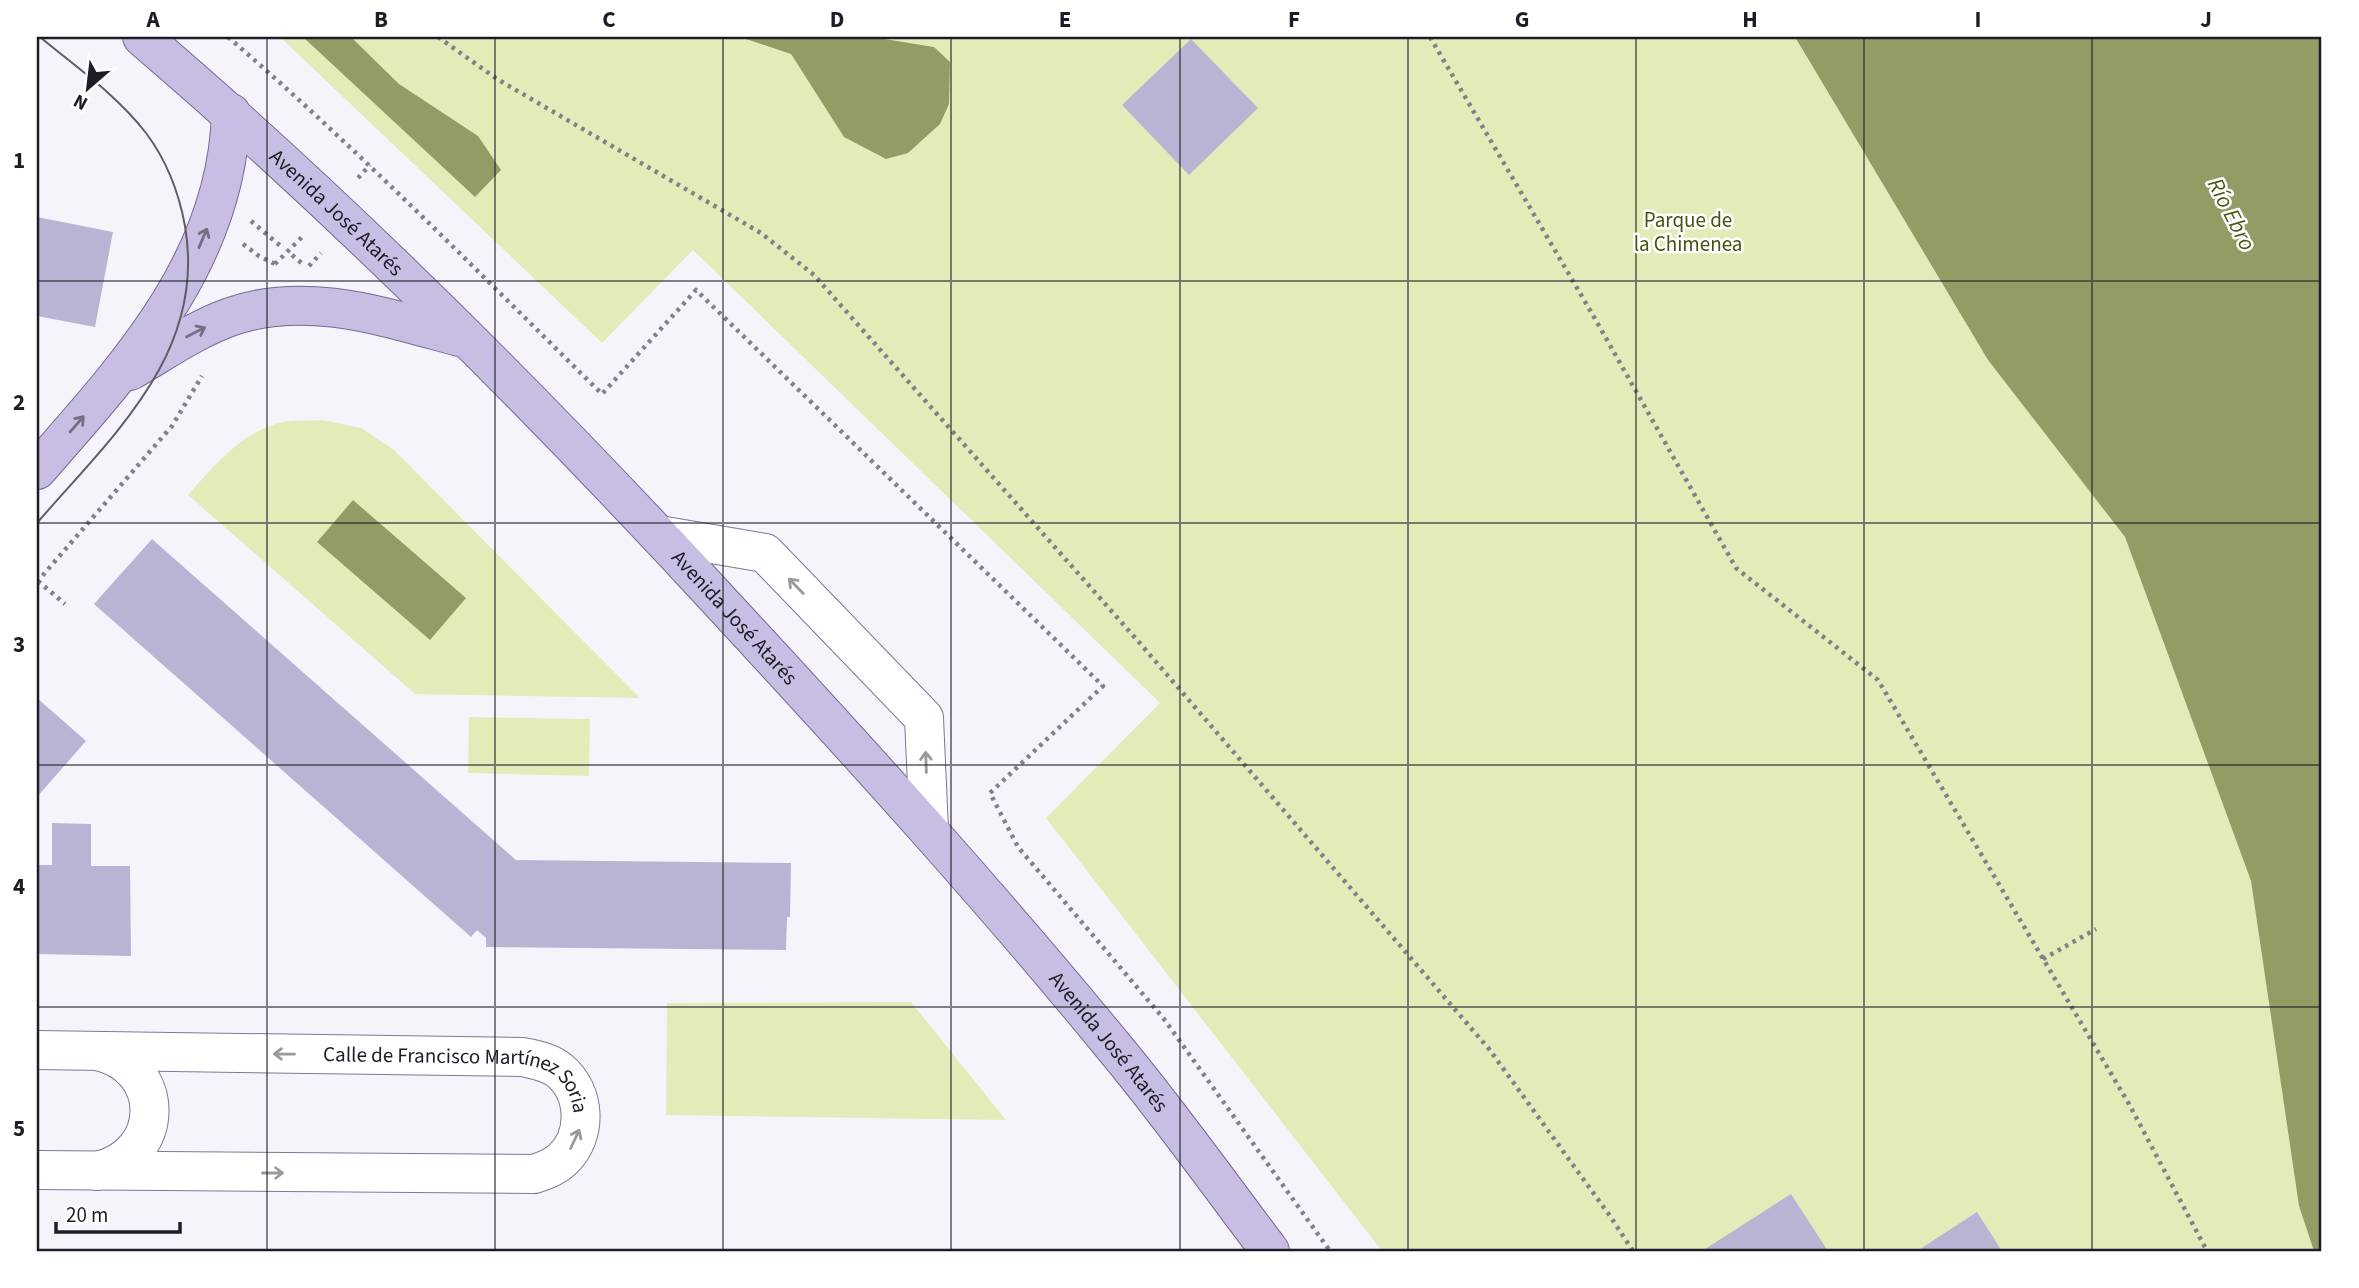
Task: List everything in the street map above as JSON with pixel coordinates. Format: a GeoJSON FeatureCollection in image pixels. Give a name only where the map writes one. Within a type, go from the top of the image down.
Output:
{"type":"FeatureCollection","features":[{"type":"Feature","properties":{"kind":"main road","name":"Avenida José Atarés"},"geometry":{"type":"LineString","coordinates":[[142,37],[231,113],[470,340],[659,535],[929,830],[1120,1054],[1270,1251]]}},
{"type":"Feature","properties":{"kind":"main road"},"geometry":{"type":"LineString","coordinates":[[37,470],[117,379],[188,272],[208,228],[226,173],[231,113]]}},
{"type":"Feature","properties":{"kind":"main road"},"geometry":{"type":"LineString","coordinates":[[117,379],[212,325],[271,306],[329,306],[377,315],[470,340]]}},
{"type":"Feature","properties":{"kind":"lane"},"geometry":{"type":"LineString","coordinates":[[659,535],[765,553],[924,718],[929,830]]}},
{"type":"Feature","properties":{"kind":"lane","name":"Calle de Francisco Martínez Soria"},"geometry":{"type":"LineString","coordinates":[[37,1051],[523,1057],[543,1061],[560,1071],[573,1086],[580,1105],[581,1125],[575,1144],[563,1159],[534,1174],[37,1170]]}},
{"type":"Feature","properties":{"kind":"lane","name":"Calle de Francisco Martínez Soria"},"geometry":{"type":"LineString","coordinates":[[94,1171],[122,1162],[134,1152],[143,1140],[150,1111],[148,1097],[134,1070],[123,1060],[95,1051]]}},
{"type":"Feature","properties":{"kind":"lane","name":"Calle de Francisco Martínez Soria"},"geometry":{"type":"LineString","coordinates":[[203,1052],[189,1056],[165,1073],[152,1099],[151,1113],[153,1128],[167,1153],[178,1162],[205,1172]]}},
{"type":"Feature","properties":{"kind":"path"},"geometry":{"type":"LineString","coordinates":[[438,37],[498,79],[761,233],[814,275],[1138,640],[1489,1049],[1633,1251]]}},
{"type":"Feature","properties":{"kind":"path"},"geometry":{"type":"LineString","coordinates":[[1430,37],[1594,317],[1736,568],[1878,680],[2129,1104],[2207,1251]]}},
{"type":"Feature","properties":{"kind":"path","name":"Avenida José Atarés"},"geometry":{"type":"LineString","coordinates":[[358,178],[370,165]]}},
{"type":"Feature","properties":{"kind":"path"},"geometry":{"type":"LineString","coordinates":[[242,214],[282,247]]}},
{"type":"Feature","properties":{"kind":"path","name":"Avenida José Atarés"},"geometry":{"type":"LineString","coordinates":[[241,242],[275,264],[303,237]]}},
{"type":"Feature","properties":{"kind":"path"},"geometry":{"type":"LineString","coordinates":[[292,255],[307,268],[321,253]]}},
{"type":"Feature","properties":{"kind":"path"},"geometry":{"type":"LineString","coordinates":[[65,604],[37,582],[172,426],[203,375]]}},
{"type":"Feature","properties":{"kind":"path"},"geometry":{"type":"LineString","coordinates":[[2043,959],[2096,929]]}},
{"type":"Feature","properties":{"kind":"green space","name":"Parque de la Chimenea"},"geometry":{"type":"Polygon","coordinates":[[[280,37],[1795,37],[1988,360],[2125,537],[2251,881],[2299,1206],[2314,1251],[1382,1251],[1046,818],[1160,703],[693,250],[602,343],[280,37]]]}},
{"type":"Feature","properties":{"kind":"green space"},"geometry":{"type":"Polygon","coordinates":[[[322,420],[361,428],[394,450],[640,698],[415,694],[188,495],[230,451],[255,433],[283,422],[322,420]]]}},
{"type":"Feature","properties":{"kind":"green space"},"geometry":{"type":"Polygon","coordinates":[[[469,717],[590,719],[589,776],[468,773],[469,717]]]}},
{"type":"Feature","properties":{"kind":"green space"},"geometry":{"type":"Polygon","coordinates":[[[911,1002],[1006,1120],[666,1115],[667,1003],[911,1002]]]}},
{"type":"Feature","properties":{"kind":"water"},"geometry":{"type":"Polygon","coordinates":[[[303,37],[351,37],[399,84],[478,136],[501,170],[475,197],[303,37]]]}},
{"type":"Feature","properties":{"kind":"water"},"geometry":{"type":"Polygon","coordinates":[[[723,37],[872,37],[934,47],[950,62],[949,104],[940,124],[908,153],[886,159],[844,137],[791,54],[746,39],[723,37]]]}},
{"type":"Feature","properties":{"kind":"water","name":"Río Ebro"},"geometry":{"type":"Polygon","coordinates":[[[1795,37],[2322,37],[2322,1251],[2314,1251],[2299,1206],[2251,881],[2125,537],[1988,360],[1795,37]]]}},
{"type":"Feature","properties":{"kind":"water"},"geometry":{"type":"Polygon","coordinates":[[[353,500],[466,598],[430,640],[317,542],[353,500]]]}},
{"type":"Feature","properties":{"kind":"building"},"geometry":{"type":"Polygon","coordinates":[[[1191,39],[1258,108],[1189,175],[1122,105],[1191,39]]]}},
{"type":"Feature","properties":{"kind":"building"},"geometry":{"type":"Polygon","coordinates":[[[37,217],[113,232],[95,327],[37,316],[37,217]]]}},
{"type":"Feature","properties":{"kind":"building"},"geometry":{"type":"Polygon","coordinates":[[[152,539],[516,860],[791,863],[786,950],[486,947],[486,938],[477,930],[471,937],[94,604],[152,539]]]}},
{"type":"Feature","properties":{"kind":"building"},"geometry":{"type":"Polygon","coordinates":[[[37,698],[86,741],[37,797],[37,698]]]}},
{"type":"Feature","properties":{"kind":"building"},"geometry":{"type":"Polygon","coordinates":[[[52,823],[91,824],[91,866],[130,866],[131,956],[37,954],[37,865],[52,865],[52,823]]]}},
{"type":"Feature","properties":{"kind":"building"},"geometry":{"type":"Polygon","coordinates":[[[1791,1194],[1828,1251],[1702,1251],[1791,1194]]]}},
{"type":"Feature","properties":{"kind":"building"},"geometry":{"type":"Polygon","coordinates":[[[1977,1212],[2002,1251],[1917,1251],[1977,1212]]]}},
{"type":"Feature","properties":{"kind":"tram line"},"geometry":{"type":"LineString","coordinates":[[37,523],[95,458],[147,390],[168,353],[182,314],[188,272],[185,226],[179,201],[166,166],[153,144],[135,119],[110,94],[40,37]]}}]}
